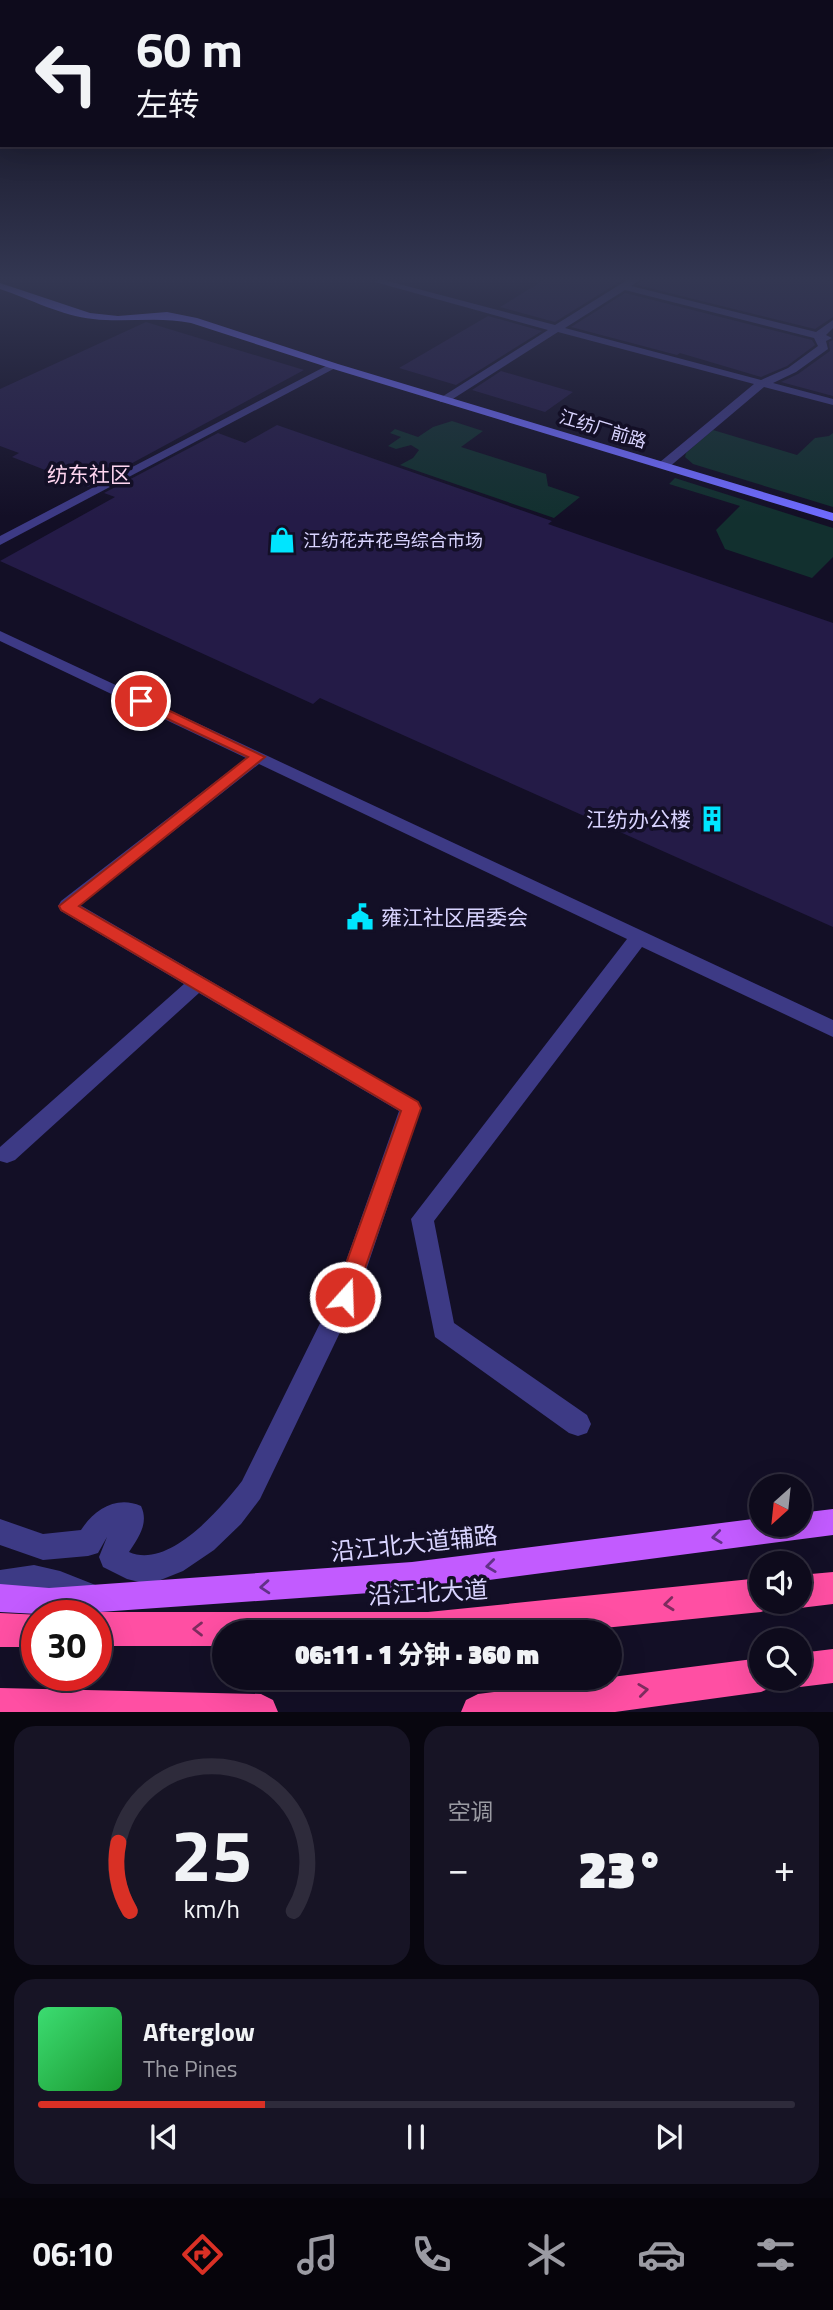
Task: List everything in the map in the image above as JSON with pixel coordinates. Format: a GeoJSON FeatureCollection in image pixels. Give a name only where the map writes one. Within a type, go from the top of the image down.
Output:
{"type":"FeatureCollection","features":[{"type":"Feature","properties":{"kind":"highway"},"geometry":{"type":"LineString","coordinates":[[812,1590],[833,1588]]}},
{"type":"Feature","properties":{"kind":"highway","name":"沿江北大道"},"geometry":{"type":"LineString","coordinates":[[112,1615],[428,1629],[749,1596]]}},
{"type":"Feature","properties":{"kind":"highway"},"geometry":{"type":"LineString","coordinates":[[0,1630],[21,1630]]}},
{"type":"Feature","properties":{"kind":"highway"},"geometry":{"type":"LineString","coordinates":[[812,1668],[833,1665]]}},
{"type":"Feature","properties":{"kind":"highway"},"geometry":{"type":"LineString","coordinates":[[478,1712],[749,1677]]}},
{"type":"Feature","properties":{"kind":"highway"},"geometry":{"type":"LineString","coordinates":[[0,1705],[261,1712]]}},
{"type":"Feature","properties":{"kind":"main road","name":"江纺厂前路"},"geometry":{"type":"LineString","coordinates":[[306,357],[833,517]]}},
{"type":"Feature","properties":{"kind":"main road","name":"沿江北大道辅路"},"geometry":{"type":"LineString","coordinates":[[112,1612],[833,1522]]}},
{"type":"Feature","properties":{"kind":"main road","name":"沿江北大道辅路"},"geometry":{"type":"LineString","coordinates":[[0,1598],[24,1600]]}},
{"type":"Feature","properties":{"kind":"street"},"geometry":{"type":"LineString","coordinates":[[444,400],[512,357]]}},
{"type":"Feature","properties":{"kind":"street"},"geometry":{"type":"LineString","coordinates":[[660,357],[833,402]]}},
{"type":"Feature","properties":{"kind":"street"},"geometry":{"type":"LineString","coordinates":[[664,465],[761,384],[792,370],[810,357]]}},
{"type":"Feature","properties":{"kind":"street"},"geometry":{"type":"LineString","coordinates":[[0,541],[334,366]]}},
{"type":"Feature","properties":{"kind":"street"},"geometry":{"type":"LineString","coordinates":[[0,635],[833,1029]]}},
{"type":"Feature","properties":{"kind":"street"},"geometry":{"type":"LineString","coordinates":[[0,1532],[43,1547],[88,1543],[108,1552],[124,1565],[144,1570],[188,1554],[236,1512],[251,1490],[345,1297],[411,1108],[67,906],[258,757]]}},
{"type":"Feature","properties":{"kind":"street"},"geometry":{"type":"LineString","coordinates":[[578,1424],[443,1329],[422,1219],[639,937]]}},
{"type":"Feature","properties":{"kind":"street"},"geometry":{"type":"LineString","coordinates":[[7,1154],[198,983]]}},
{"type":"Feature","properties":{"kind":"street"},"geometry":{"type":"LineString","coordinates":[[88,1543],[102,1522],[113,1516],[132,1515],[132,1522],[115,1546],[113,1557]]}},
{"type":"Feature","properties":{"kind":"street"},"geometry":{"type":"LineString","coordinates":[[0,1584],[34,1579],[60,1585],[79,1600]]}},
{"type":"Feature","properties":{"kind":"green space"},"geometry":{"type":"Polygon","coordinates":[[[452,421],[483,431],[461,447],[546,474],[548,486],[580,497],[554,518],[400,465],[413,458],[419,450],[411,445],[396,449],[388,446],[401,437],[390,433],[395,429],[418,437],[433,427],[452,421]]]}},
{"type":"Feature","properties":{"kind":"green space"},"geometry":{"type":"Polygon","coordinates":[[[713,430],[797,455],[815,438],[833,433],[833,507],[693,464],[685,457],[686,453],[713,430]]]}},
{"type":"Feature","properties":{"kind":"green space"},"geometry":{"type":"Polygon","coordinates":[[[675,478],[833,528],[833,557],[812,578],[725,549],[716,530],[740,506],[669,484],[675,478]]]}},
{"type":"Feature","properties":{"kind":"building"},"geometry":{"type":"Polygon","coordinates":[[[70,357],[261,357],[304,370],[88,487],[12,457],[19,453],[0,446],[0,389],[70,357]]]}},
{"type":"Feature","properties":{"kind":"building"},"geometry":{"type":"Polygon","coordinates":[[[418,357],[501,357],[456,385],[399,368],[418,357]]]}},
{"type":"Feature","properties":{"kind":"building"},"geometry":{"type":"Polygon","coordinates":[[[693,357],[799,357],[787,366],[761,377],[693,357]]]}},
{"type":"Feature","properties":{"kind":"building"},"geometry":{"type":"Polygon","coordinates":[[[822,357],[833,357],[833,396],[781,382],[822,357]]]}},
{"type":"Feature","properties":{"kind":"building"},"geometry":{"type":"Polygon","coordinates":[[[501,371],[573,392],[545,412],[472,390],[501,371]]]}},
{"type":"Feature","properties":{"kind":"building"},"geometry":{"type":"Polygon","coordinates":[[[277,425],[552,521],[548,524],[833,623],[833,927],[320,698],[313,704],[0,561],[115,497],[104,493],[218,433],[245,443],[277,425]]]}},
{"type":"Feature","properties":{"kind":"place","name":"江纺花卉花鸟综合市场"},"geometry":{"type":"Point","coordinates":[282,540]}},
{"type":"Feature","properties":{"kind":"place","name":"江纺办公楼"},"geometry":{"type":"Point","coordinates":[712,819]}},
{"type":"Feature","properties":{"kind":"place","name":"雍江社区居委会"},"geometry":{"type":"Point","coordinates":[360,917]}},
{"type":"Feature","properties":{"kind":"district","name":"纺东社区"},"geometry":{"type":"Point","coordinates":[89,474]}},
{"type":"Feature","properties":{"kind":"route"},"geometry":{"type":"LineString","coordinates":[[141,701],[258,757],[67,906],[411,1108],[345,1297]]}}]}
